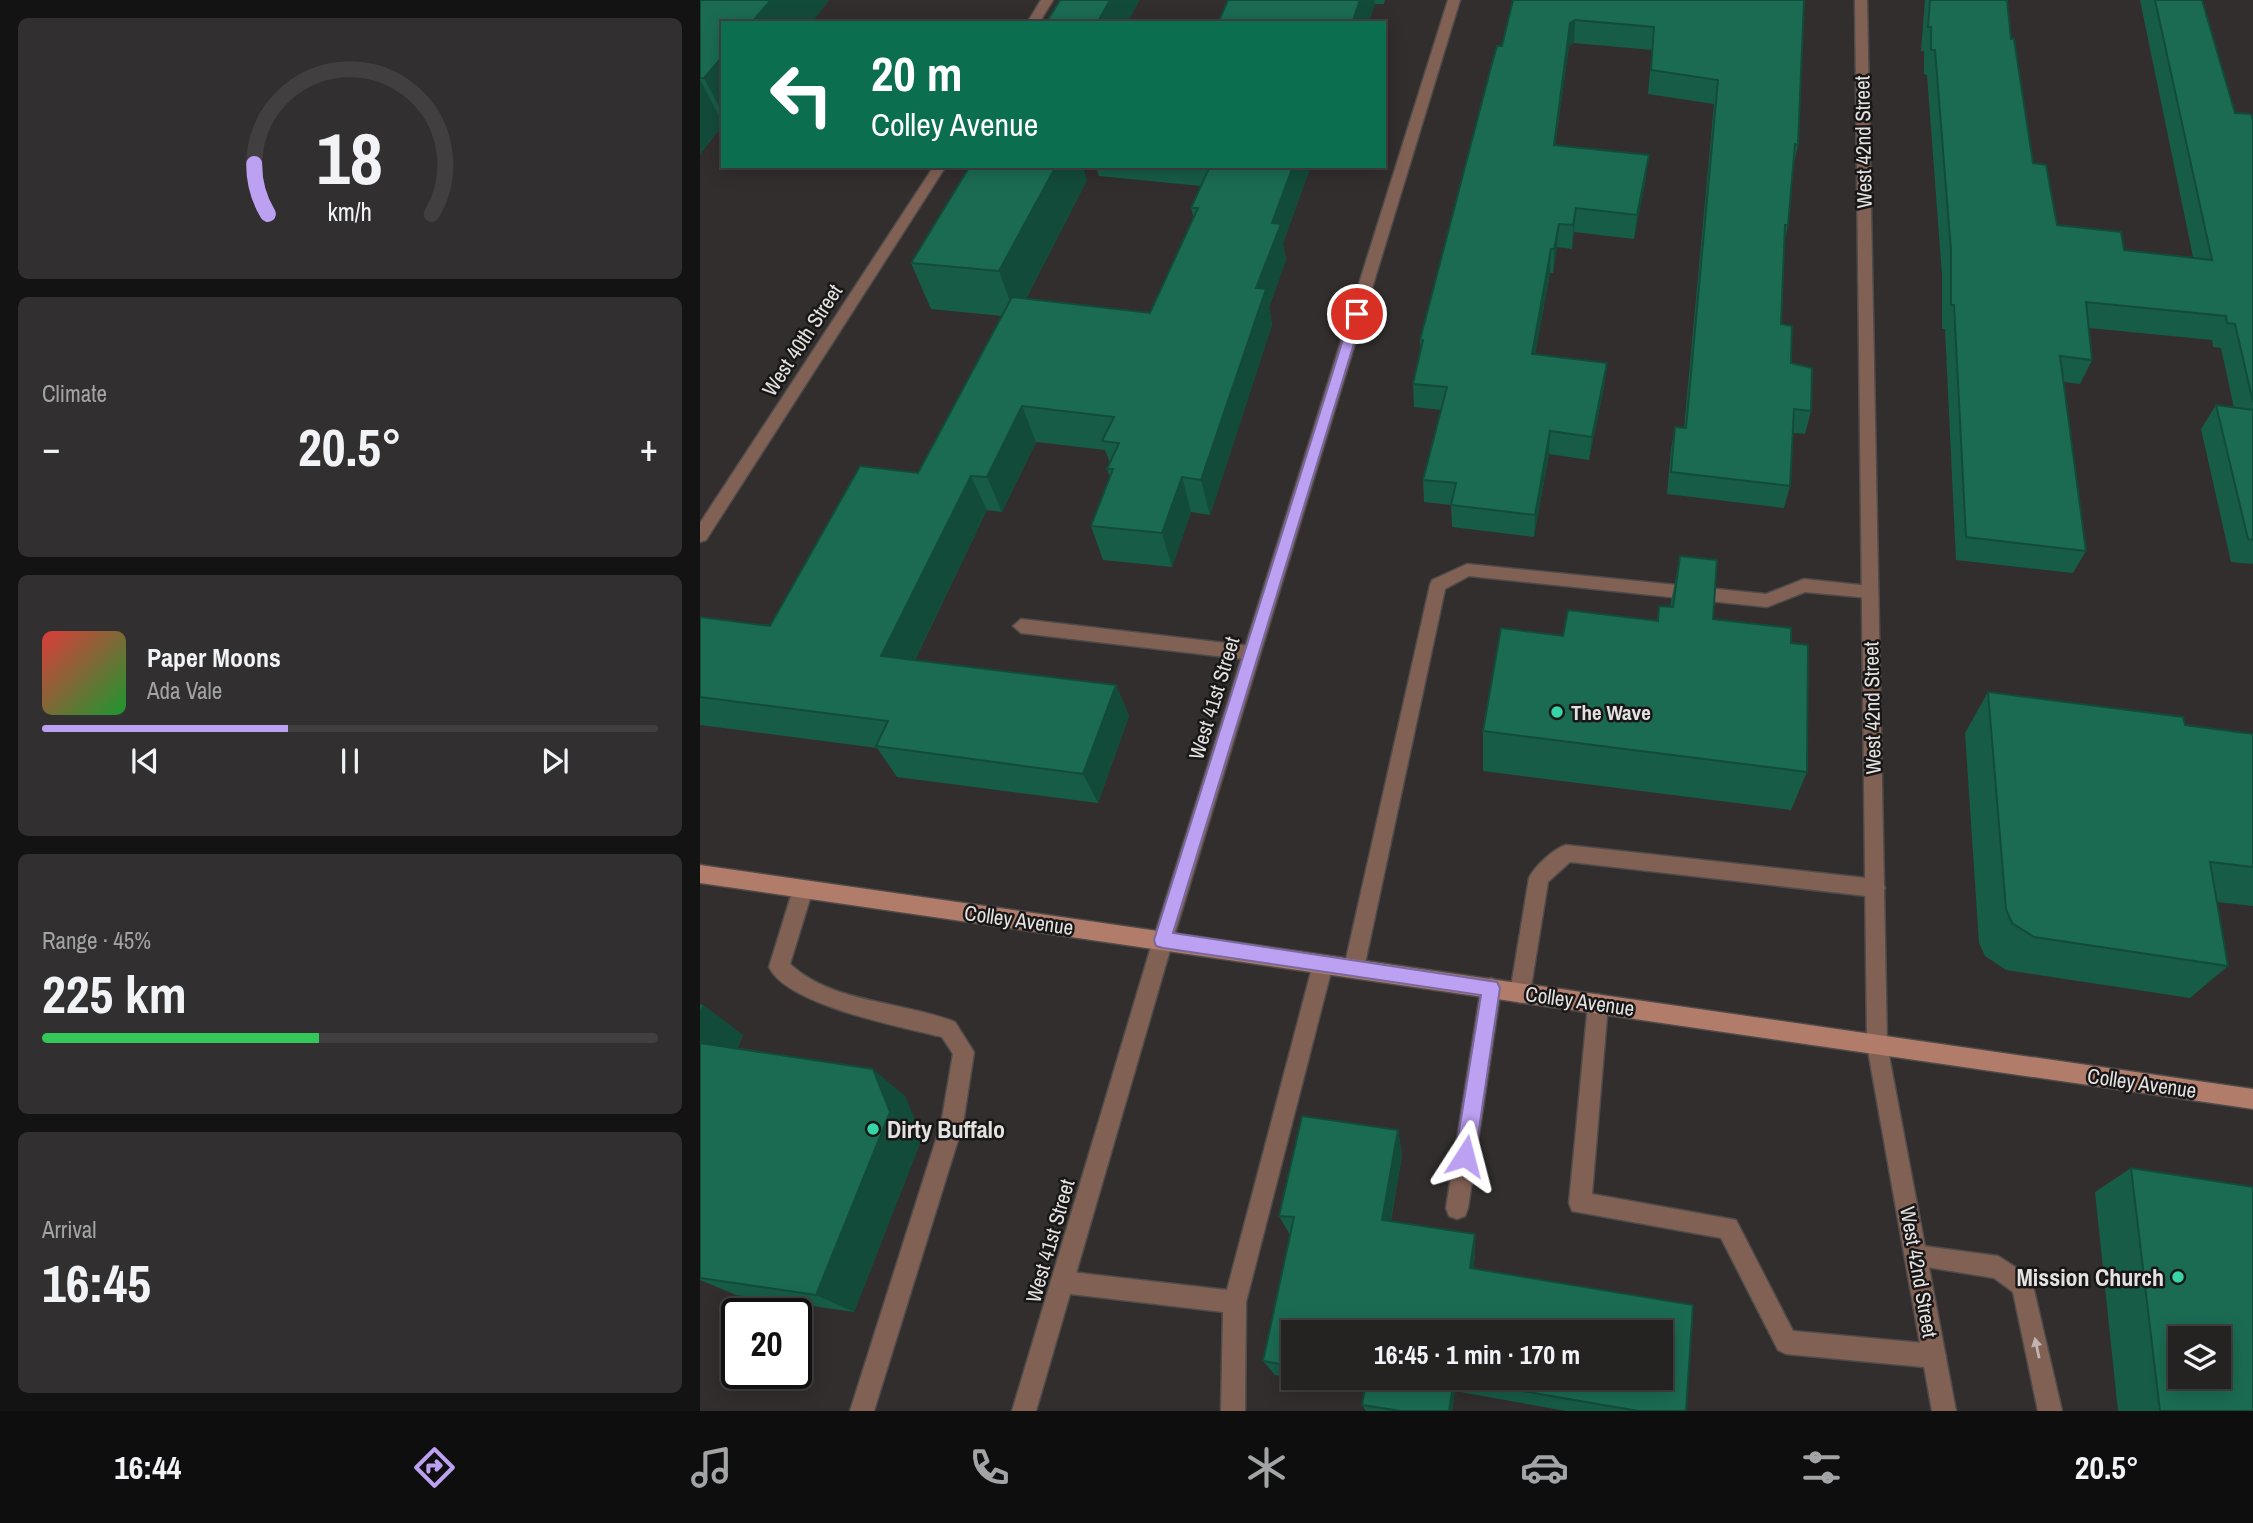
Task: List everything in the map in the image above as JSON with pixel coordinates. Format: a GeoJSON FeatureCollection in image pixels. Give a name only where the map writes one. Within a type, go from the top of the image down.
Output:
{"type":"FeatureCollection","features":[{"type":"Feature","properties":{"kind":"main road","name":"Colley Avenue"},"geometry":{"type":"LineString","coordinates":[[700,874],[2253,1099]]}},
{"type":"Feature","properties":{"kind":"street"},"geometry":{"type":"LineString","coordinates":[[1033,21],[1047,0]]}},
{"type":"Feature","properties":{"kind":"street","name":"West 41st Street"},"geometry":{"type":"LineString","coordinates":[[1024,1411],[1163,940],[1454,0]]}},
{"type":"Feature","properties":{"kind":"street","name":"West 42nd Street"},"geometry":{"type":"LineString","coordinates":[[1861,0],[1877,1045],[1944,1411]]}},
{"type":"Feature","properties":{"kind":"street","name":"West 40th Street"},"geometry":{"type":"LineString","coordinates":[[700,536],[939,168]]}},
{"type":"Feature","properties":{"kind":"street"},"geometry":{"type":"LineString","coordinates":[[1354,968],[1438,584],[1467,570],[1767,601],[1804,585],[1870,592]]}},
{"type":"Feature","properties":{"kind":"street"},"geometry":{"type":"LineString","coordinates":[[1021,626],[1251,653]]}},
{"type":"Feature","properties":{"kind":"street"},"geometry":{"type":"LineString","coordinates":[[1520,993],[1539,878],[1566,853],[1875,888]]}},
{"type":"Feature","properties":{"kind":"street"},"geometry":{"type":"LineString","coordinates":[[803,889],[779,967],[787,978],[818,993],[948,1029],[964,1052],[953,1124],[862,1411]]}},
{"type":"Feature","properties":{"kind":"street"},"geometry":{"type":"LineString","coordinates":[[1233,1411],[1234,1303],[1324,964]]}},
{"type":"Feature","properties":{"kind":"street"},"geometry":{"type":"LineString","coordinates":[[1457,1208],[1491,988]]}},
{"type":"Feature","properties":{"kind":"street"},"geometry":{"type":"LineString","coordinates":[[1598,1004],[1580,1203],[1728,1228],[1786,1342],[1934,1356]]}},
{"type":"Feature","properties":{"kind":"street"},"geometry":{"type":"LineString","coordinates":[[1916,1256],[1998,1267],[2023,1285],[2050,1411]]}},
{"type":"Feature","properties":{"kind":"street"},"geometry":{"type":"LineString","coordinates":[[1062,1282],[1234,1303]]}},
{"type":"Feature","properties":{"kind":"building"},"geometry":{"type":"Polygon","coordinates":[[[700,0],[771,0],[753,21],[721,21],[721,58],[704,78],[700,78],[700,0]]]}},
{"type":"Feature","properties":{"kind":"building"},"geometry":{"type":"Polygon","coordinates":[[[1060,0],[1110,0],[1098,21],[1047,21],[1060,0]]]}},
{"type":"Feature","properties":{"kind":"building"},"geometry":{"type":"Polygon","coordinates":[[[1228,0],[1360,0],[1353,21],[1219,21],[1228,0]]]}},
{"type":"Feature","properties":{"kind":"building"},"geometry":{"type":"Polygon","coordinates":[[[1513,0],[1804,0],[1798,145],[1795,144],[1788,225],[1785,225],[1781,324],[1792,326],[1791,363],[1812,368],[1811,411],[1794,409],[1790,486],[1671,472],[1675,427],[1686,428],[1718,80],[1651,70],[1654,27],[1575,20],[1570,23],[1554,145],[1649,155],[1637,215],[1576,208],[1573,225],[1559,224],[1554,249],[1551,249],[1532,354],[1607,363],[1592,437],[1550,431],[1535,515],[1451,505],[1456,483],[1423,480],[1447,387],[1413,384],[1423,340],[1420,340],[1491,67],[1497,46],[1502,46],[1513,0]]]}},
{"type":"Feature","properties":{"kind":"building"},"geometry":{"type":"Polygon","coordinates":[[[1930,0],[2007,0],[2011,39],[2014,39],[2033,163],[2046,165],[2057,225],[2121,232],[2124,250],[2212,260],[2155,0],[2202,0],[2235,113],[2251,114],[2253,120],[2253,402],[2235,324],[2227,323],[2226,316],[2086,302],[2092,360],[2060,356],[2086,551],[1966,537],[1954,305],[1951,305],[1951,250],[1935,50],[1931,50],[1931,27],[1928,27],[1930,0]]]}},
{"type":"Feature","properties":{"kind":"building"},"geometry":{"type":"Polygon","coordinates":[[[969,168],[1055,168],[999,271],[911,263],[969,168]]]}},
{"type":"Feature","properties":{"kind":"building"},"geometry":{"type":"Polygon","coordinates":[[[1209,168],[1292,168],[1272,223],[1281,224],[1256,288],[1266,289],[1201,480],[1182,477],[1162,533],[1091,526],[1113,469],[1107,469],[1119,443],[1102,441],[1114,417],[1022,406],[987,477],[971,476],[881,656],[1116,685],[1083,774],[876,746],[888,721],[700,697],[700,617],[770,626],[860,466],[918,473],[1012,297],[1150,313],[1198,208],[1191,208],[1209,168]]]}},
{"type":"Feature","properties":{"kind":"building"},"geometry":{"type":"Polygon","coordinates":[[[2216,405],[2253,410],[2253,540],[2248,539],[2216,405]]]}},
{"type":"Feature","properties":{"kind":"building"},"geometry":{"type":"Polygon","coordinates":[[[1680,556],[1717,560],[1713,619],[1791,628],[1791,643],[1808,645],[1807,772],[1483,731],[1501,628],[1563,636],[1568,610],[1658,621],[1659,606],[1673,607],[1680,556]]]}},
{"type":"Feature","properties":{"kind":"building"},"geometry":{"type":"Polygon","coordinates":[[[1988,692],[2183,717],[2185,725],[2253,734],[2253,867],[2210,862],[2228,966],[2034,937],[2012,923],[2006,909],[1988,692]]]}},
{"type":"Feature","properties":{"kind":"building"},"geometry":{"type":"Polygon","coordinates":[[[700,1043],[873,1069],[890,1112],[816,1295],[700,1278],[700,1043]]]}},
{"type":"Feature","properties":{"kind":"building"},"geometry":{"type":"Polygon","coordinates":[[[1302,1116],[1398,1130],[1382,1220],[1475,1234],[1470,1268],[1693,1305],[1686,1411],[1638,1411],[1517,1390],[1673,1390],[1673,1320],[1281,1320],[1281,1364],[1263,1361],[1294,1217],[1279,1216],[1302,1116]]]}},
{"type":"Feature","properties":{"kind":"building","name":"Mission Church"},"geometry":{"type":"Polygon","coordinates":[[[2131,1168],[2253,1187],[2253,1411],[2160,1411],[2131,1168]]]}},
{"type":"Feature","properties":{"kind":"building"},"geometry":{"type":"Polygon","coordinates":[[[1365,1390],[1452,1390],[1449,1411],[1401,1411],[1362,1405],[1365,1390]]]}},
{"type":"Feature","properties":{"kind":"place","name":"The Wave"},"geometry":{"type":"Point","coordinates":[1557,712]}},
{"type":"Feature","properties":{"kind":"place","name":"Dirty Buffalo"},"geometry":{"type":"Point","coordinates":[873,1129]}},
{"type":"Feature","properties":{"kind":"place","name":"Mission Church"},"geometry":{"type":"Point","coordinates":[2178,1277]}},
{"type":"Feature","properties":{"kind":"route"},"geometry":{"type":"LineString","coordinates":[[1357,314],[1163,940],[1491,988],[1465,1156]]}}]}
